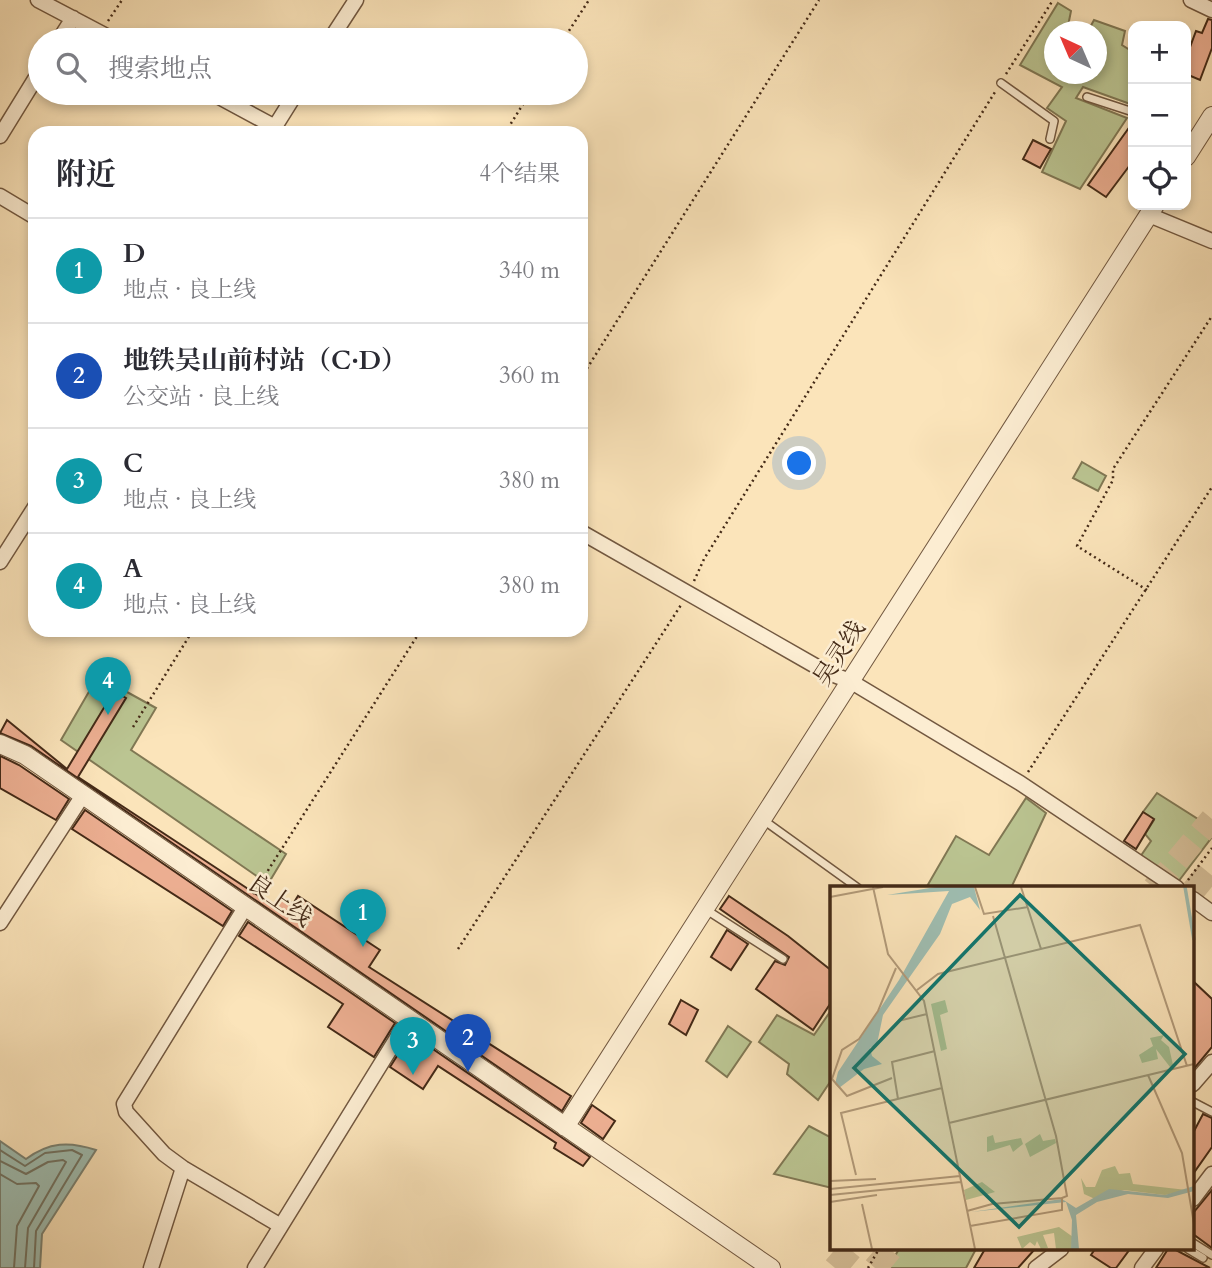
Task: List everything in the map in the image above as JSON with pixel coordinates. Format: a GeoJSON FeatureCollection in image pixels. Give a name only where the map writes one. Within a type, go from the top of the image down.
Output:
{"type":"FeatureCollection","features":[{"type":"Feature","properties":{"kind":"street"},"geometry":{"type":"LineString","coordinates":[[38,0],[92,28]]}},
{"type":"Feature","properties":{"kind":"street"},"geometry":{"type":"LineString","coordinates":[[338,28],[356,0]]}},
{"type":"Feature","properties":{"kind":"street"},"geometry":{"type":"LineString","coordinates":[[1191,0],[1212,10]]}},
{"type":"Feature","properties":{"kind":"street"},"geometry":{"type":"LineString","coordinates":[[67,28],[73,18]]}},
{"type":"Feature","properties":{"kind":"street"},"geometry":{"type":"LineString","coordinates":[[0,136],[28,90]]}},
{"type":"Feature","properties":{"kind":"street"},"geometry":{"type":"LineString","coordinates":[[232,105],[266,126]]}},
{"type":"Feature","properties":{"kind":"street"},"geometry":{"type":"LineString","coordinates":[[275,126],[289,105]]}},
{"type":"Feature","properties":{"kind":"street"},"geometry":{"type":"LineString","coordinates":[[1191,149],[1212,116]]}},
{"type":"Feature","properties":{"kind":"street"},"geometry":{"type":"LineString","coordinates":[[0,196],[28,213]]}},
{"type":"Feature","properties":{"kind":"street"},"geometry":{"type":"LineString","coordinates":[[1152,210],[1212,241]]}},
{"type":"Feature","properties":{"kind":"street","name":"吴灵线"},"geometry":{"type":"LineString","coordinates":[[565,1127],[1152,210]]}},
{"type":"Feature","properties":{"kind":"street"},"geometry":{"type":"LineString","coordinates":[[0,562],[28,518]]}},
{"type":"Feature","properties":{"kind":"street"},"geometry":{"type":"LineString","coordinates":[[588,536],[826,672],[850,681],[1020,783],[1174,886]]}},
{"type":"Feature","properties":{"kind":"street","name":"良上线"},"geometry":{"type":"LineString","coordinates":[[0,744],[25,755],[771,1268]]}},
{"type":"Feature","properties":{"kind":"street"},"geometry":{"type":"LineString","coordinates":[[0,923],[83,795]]}},
{"type":"Feature","properties":{"kind":"street"},"geometry":{"type":"LineString","coordinates":[[1194,900],[1212,913]]}},
{"type":"Feature","properties":{"kind":"street"},"geometry":{"type":"LineString","coordinates":[[246,906],[124,1104],[126,1112],[164,1154],[281,1226]]}},
{"type":"Feature","properties":{"kind":"street"},"geometry":{"type":"LineString","coordinates":[[255,1268],[408,1020]]}},
{"type":"Feature","properties":{"kind":"street"},"geometry":{"type":"LineString","coordinates":[[1194,1083],[1212,1062]]}},
{"type":"Feature","properties":{"kind":"street"},"geometry":{"type":"LineString","coordinates":[[152,1268],[183,1168]]}},
{"type":"Feature","properties":{"kind":"street"},"geometry":{"type":"LineString","coordinates":[[1194,1198],[1212,1174]]}},
{"type":"Feature","properties":{"kind":"street"},"geometry":{"type":"LineString","coordinates":[[1036,1268],[1060,1250]]}},
{"type":"Feature","properties":{"kind":"street"},"geometry":{"type":"LineString","coordinates":[[1142,1268],[1155,1250]]}},
{"type":"Feature","properties":{"kind":"lane"},"geometry":{"type":"LineString","coordinates":[[1001,83],[1054,121],[1050,139]]}},
{"type":"Feature","properties":{"kind":"lane"},"geometry":{"type":"LineString","coordinates":[[1087,97],[1128,111]]}},
{"type":"Feature","properties":{"kind":"lane"},"geometry":{"type":"LineString","coordinates":[[762,819],[855,886]]}},
{"type":"Feature","properties":{"kind":"lane"},"geometry":{"type":"LineString","coordinates":[[704,909],[783,959]]}},
{"type":"Feature","properties":{"kind":"lane"},"geometry":{"type":"LineString","coordinates":[[1194,1244],[1212,1255]]}},
{"type":"Feature","properties":{"kind":"lane"},"geometry":{"type":"LineString","coordinates":[[1190,1250],[1203,1258]]}},
{"type":"Feature","properties":{"kind":"path"},"geometry":{"type":"LineString","coordinates":[[104,28],[122,0]]}},
{"type":"Feature","properties":{"kind":"path"},"geometry":{"type":"LineString","coordinates":[[571,28],[589,0]]}},
{"type":"Feature","properties":{"kind":"path"},"geometry":{"type":"LineString","coordinates":[[588,367],[819,0]]}},
{"type":"Feature","properties":{"kind":"path"},"geometry":{"type":"LineString","coordinates":[[458,949],[689,594],[704,559],[1053,0]]}},
{"type":"Feature","properties":{"kind":"path"},"geometry":{"type":"LineString","coordinates":[[509,126],[522,105]]}},
{"type":"Feature","properties":{"kind":"path"},"geometry":{"type":"LineString","coordinates":[[1147,590],[1077,546],[1113,480],[1113,469],[1212,316]]}},
{"type":"Feature","properties":{"kind":"path"},"geometry":{"type":"LineString","coordinates":[[1020,783],[1212,487]]}},
{"type":"Feature","properties":{"kind":"path"},"geometry":{"type":"LineString","coordinates":[[132,727],[189,637]]}},
{"type":"Feature","properties":{"kind":"path"},"geometry":{"type":"LineString","coordinates":[[246,906],[417,637]]}},
{"type":"Feature","properties":{"kind":"path"},"geometry":{"type":"LineString","coordinates":[[1184,886],[1212,848]]}},
{"type":"Feature","properties":{"kind":"path"},"geometry":{"type":"LineString","coordinates":[[867,1268],[878,1250]]}},
{"type":"Feature","properties":{"kind":"green space"},"geometry":{"type":"Polygon","coordinates":[[[1058,3],[1071,11],[1069,21],[1047,21],[1058,3]]]}},
{"type":"Feature","properties":{"kind":"green space"},"geometry":{"type":"Polygon","coordinates":[[[1107,25],[1125,31],[1122,45],[1128,49],[1128,103],[1083,87],[1076,98],[1127,118],[1080,189],[1042,172],[1066,121],[1047,108],[1062,87],[1056,84],[1107,84],[1107,25]]]}},
{"type":"Feature","properties":{"kind":"green space"},"geometry":{"type":"Polygon","coordinates":[[[1044,26],[1044,78],[1020,65],[1044,26]]]}},
{"type":"Feature","properties":{"kind":"green space"},"geometry":{"type":"Polygon","coordinates":[[[1082,462],[1106,476],[1098,491],[1073,478],[1082,462]]]}},
{"type":"Feature","properties":{"kind":"green space"},"geometry":{"type":"Polygon","coordinates":[[[98,676],[156,708],[131,750],[286,854],[268,884],[61,740],[98,676]]]}},
{"type":"Feature","properties":{"kind":"green space"},"geometry":{"type":"Polygon","coordinates":[[[1157,793],[1212,828],[1212,837],[1178,882],[1140,857],[1151,841],[1145,834],[1154,820],[1143,812],[1157,793]]]}},
{"type":"Feature","properties":{"kind":"green space"},"geometry":{"type":"Polygon","coordinates":[[[1026,798],[1046,813],[1012,886],[927,886],[956,836],[989,855],[1026,798]]]}},
{"type":"Feature","properties":{"kind":"green space"},"geometry":{"type":"Polygon","coordinates":[[[830,1012],[830,1082],[818,1100],[787,1074],[789,1064],[759,1042],[777,1015],[814,1035],[830,1012]]]}},
{"type":"Feature","properties":{"kind":"green space"},"geometry":{"type":"Polygon","coordinates":[[[728,1026],[751,1042],[727,1077],[706,1061],[728,1026]]]}},
{"type":"Feature","properties":{"kind":"green space"},"geometry":{"type":"Polygon","coordinates":[[[809,1126],[830,1137],[830,1188],[774,1174],[809,1126]]]}},
{"type":"Feature","properties":{"kind":"green space"},"geometry":{"type":"Polygon","coordinates":[[[898,1250],[975,1250],[966,1268],[888,1268],[898,1250]]]}},
{"type":"Feature","properties":{"kind":"water"},"geometry":{"type":"Polygon","coordinates":[[[0,1141],[26,1159],[51,1146],[68,1144],[96,1150],[42,1234],[40,1268],[0,1268],[0,1141]]]}},
{"type":"Feature","properties":{"kind":"building"},"geometry":{"type":"Polygon","coordinates":[[[1208,19],[1212,20],[1212,48],[1200,80],[1191,76],[1191,44],[1196,31],[1202,33],[1208,19]]]}},
{"type":"Feature","properties":{"kind":"building"},"geometry":{"type":"Polygon","coordinates":[[[1128,129],[1128,168],[1106,197],[1088,185],[1128,129]]]}},
{"type":"Feature","properties":{"kind":"building"},"geometry":{"type":"Polygon","coordinates":[[[1033,140],[1051,149],[1040,168],[1023,159],[1033,140]]]}},
{"type":"Feature","properties":{"kind":"building"},"geometry":{"type":"Polygon","coordinates":[[[114,691],[126,698],[78,777],[274,906],[281,896],[293,904],[298,896],[380,950],[369,967],[571,1096],[562,1111],[31,746],[0,733],[7,720],[67,769],[114,691]]]}},
{"type":"Feature","properties":{"kind":"building"},"geometry":{"type":"Polygon","coordinates":[[[0,756],[19,765],[69,799],[56,820],[0,788],[0,756]]]}},
{"type":"Feature","properties":{"kind":"building"},"geometry":{"type":"Polygon","coordinates":[[[85,810],[232,911],[223,926],[72,829],[85,810]]]}},
{"type":"Feature","properties":{"kind":"building"},"geometry":{"type":"Polygon","coordinates":[[[1143,812],[1154,819],[1136,849],[1124,841],[1143,812]]]}},
{"type":"Feature","properties":{"kind":"building"},"geometry":{"type":"Polygon","coordinates":[[[729,896],[788,936],[830,969],[830,1004],[813,1030],[756,989],[775,961],[785,965],[789,957],[720,909],[729,896]]]}},
{"type":"Feature","properties":{"kind":"building"},"geometry":{"type":"Polygon","coordinates":[[[248,922],[395,1023],[374,1057],[328,1027],[343,1004],[239,936],[248,922]]]}},
{"type":"Feature","properties":{"kind":"building"},"geometry":{"type":"Polygon","coordinates":[[[727,930],[748,944],[731,970],[711,957],[727,930]]]}},
{"type":"Feature","properties":{"kind":"building"},"geometry":{"type":"Polygon","coordinates":[[[1194,982],[1212,999],[1212,1047],[1194,1069],[1194,982]]]}},
{"type":"Feature","properties":{"kind":"building"},"geometry":{"type":"Polygon","coordinates":[[[681,1000],[698,1010],[686,1035],[669,1024],[681,1000]]]}},
{"type":"Feature","properties":{"kind":"building"},"geometry":{"type":"Polygon","coordinates":[[[411,1034],[590,1157],[583,1166],[554,1148],[556,1143],[438,1066],[423,1089],[390,1067],[411,1034]]]}},
{"type":"Feature","properties":{"kind":"building"},"geometry":{"type":"Polygon","coordinates":[[[592,1105],[615,1121],[603,1139],[581,1123],[592,1105]]]}},
{"type":"Feature","properties":{"kind":"building"},"geometry":{"type":"Polygon","coordinates":[[[1203,1114],[1212,1118],[1212,1147],[1194,1173],[1194,1131],[1203,1114]]]}},
{"type":"Feature","properties":{"kind":"building"},"geometry":{"type":"Polygon","coordinates":[[[1212,1190],[1212,1248],[1194,1235],[1194,1212],[1212,1190]]]}},
{"type":"Feature","properties":{"kind":"building"},"geometry":{"type":"Polygon","coordinates":[[[984,1250],[1034,1250],[1018,1268],[974,1268],[984,1250]]]}},
{"type":"Feature","properties":{"kind":"building"},"geometry":{"type":"Polygon","coordinates":[[[1094,1250],[1129,1250],[1116,1268],[1111,1268],[1091,1255],[1094,1250]]]}},
{"type":"Feature","properties":{"kind":"building"},"geometry":{"type":"Polygon","coordinates":[[[1167,1250],[1176,1250],[1210,1268],[1156,1268],[1167,1250]]]}},
{"type":"Feature","properties":{"kind":"tunnel"},"geometry":{"type":"LineString","coordinates":[[1156,886],[1212,819]]}},
{"type":"Feature","properties":{"kind":"tunnel"},"geometry":{"type":"LineString","coordinates":[[1194,890],[1212,868]]}},
{"type":"Feature","properties":{"kind":"tunnel"},"geometry":{"type":"LineString","coordinates":[[835,1268],[850,1250]]}},
{"type":"Feature","properties":{"kind":"tunnel"},"geometry":{"type":"LineString","coordinates":[[875,1268],[890,1250]]}},
{"type":"Feature","properties":{"kind":"place","name":"A"},"geometry":{"type":"Point","coordinates":[108,715]}},
{"type":"Feature","properties":{"kind":"place","name":"D"},"geometry":{"type":"Point","coordinates":[363,947]}},
{"type":"Feature","properties":{"kind":"place","name":"地铁吴山前村站（C·D）"},"geometry":{"type":"Point","coordinates":[468,1072]}},
{"type":"Feature","properties":{"kind":"place","name":"C"},"geometry":{"type":"Point","coordinates":[413,1075]}}]}
